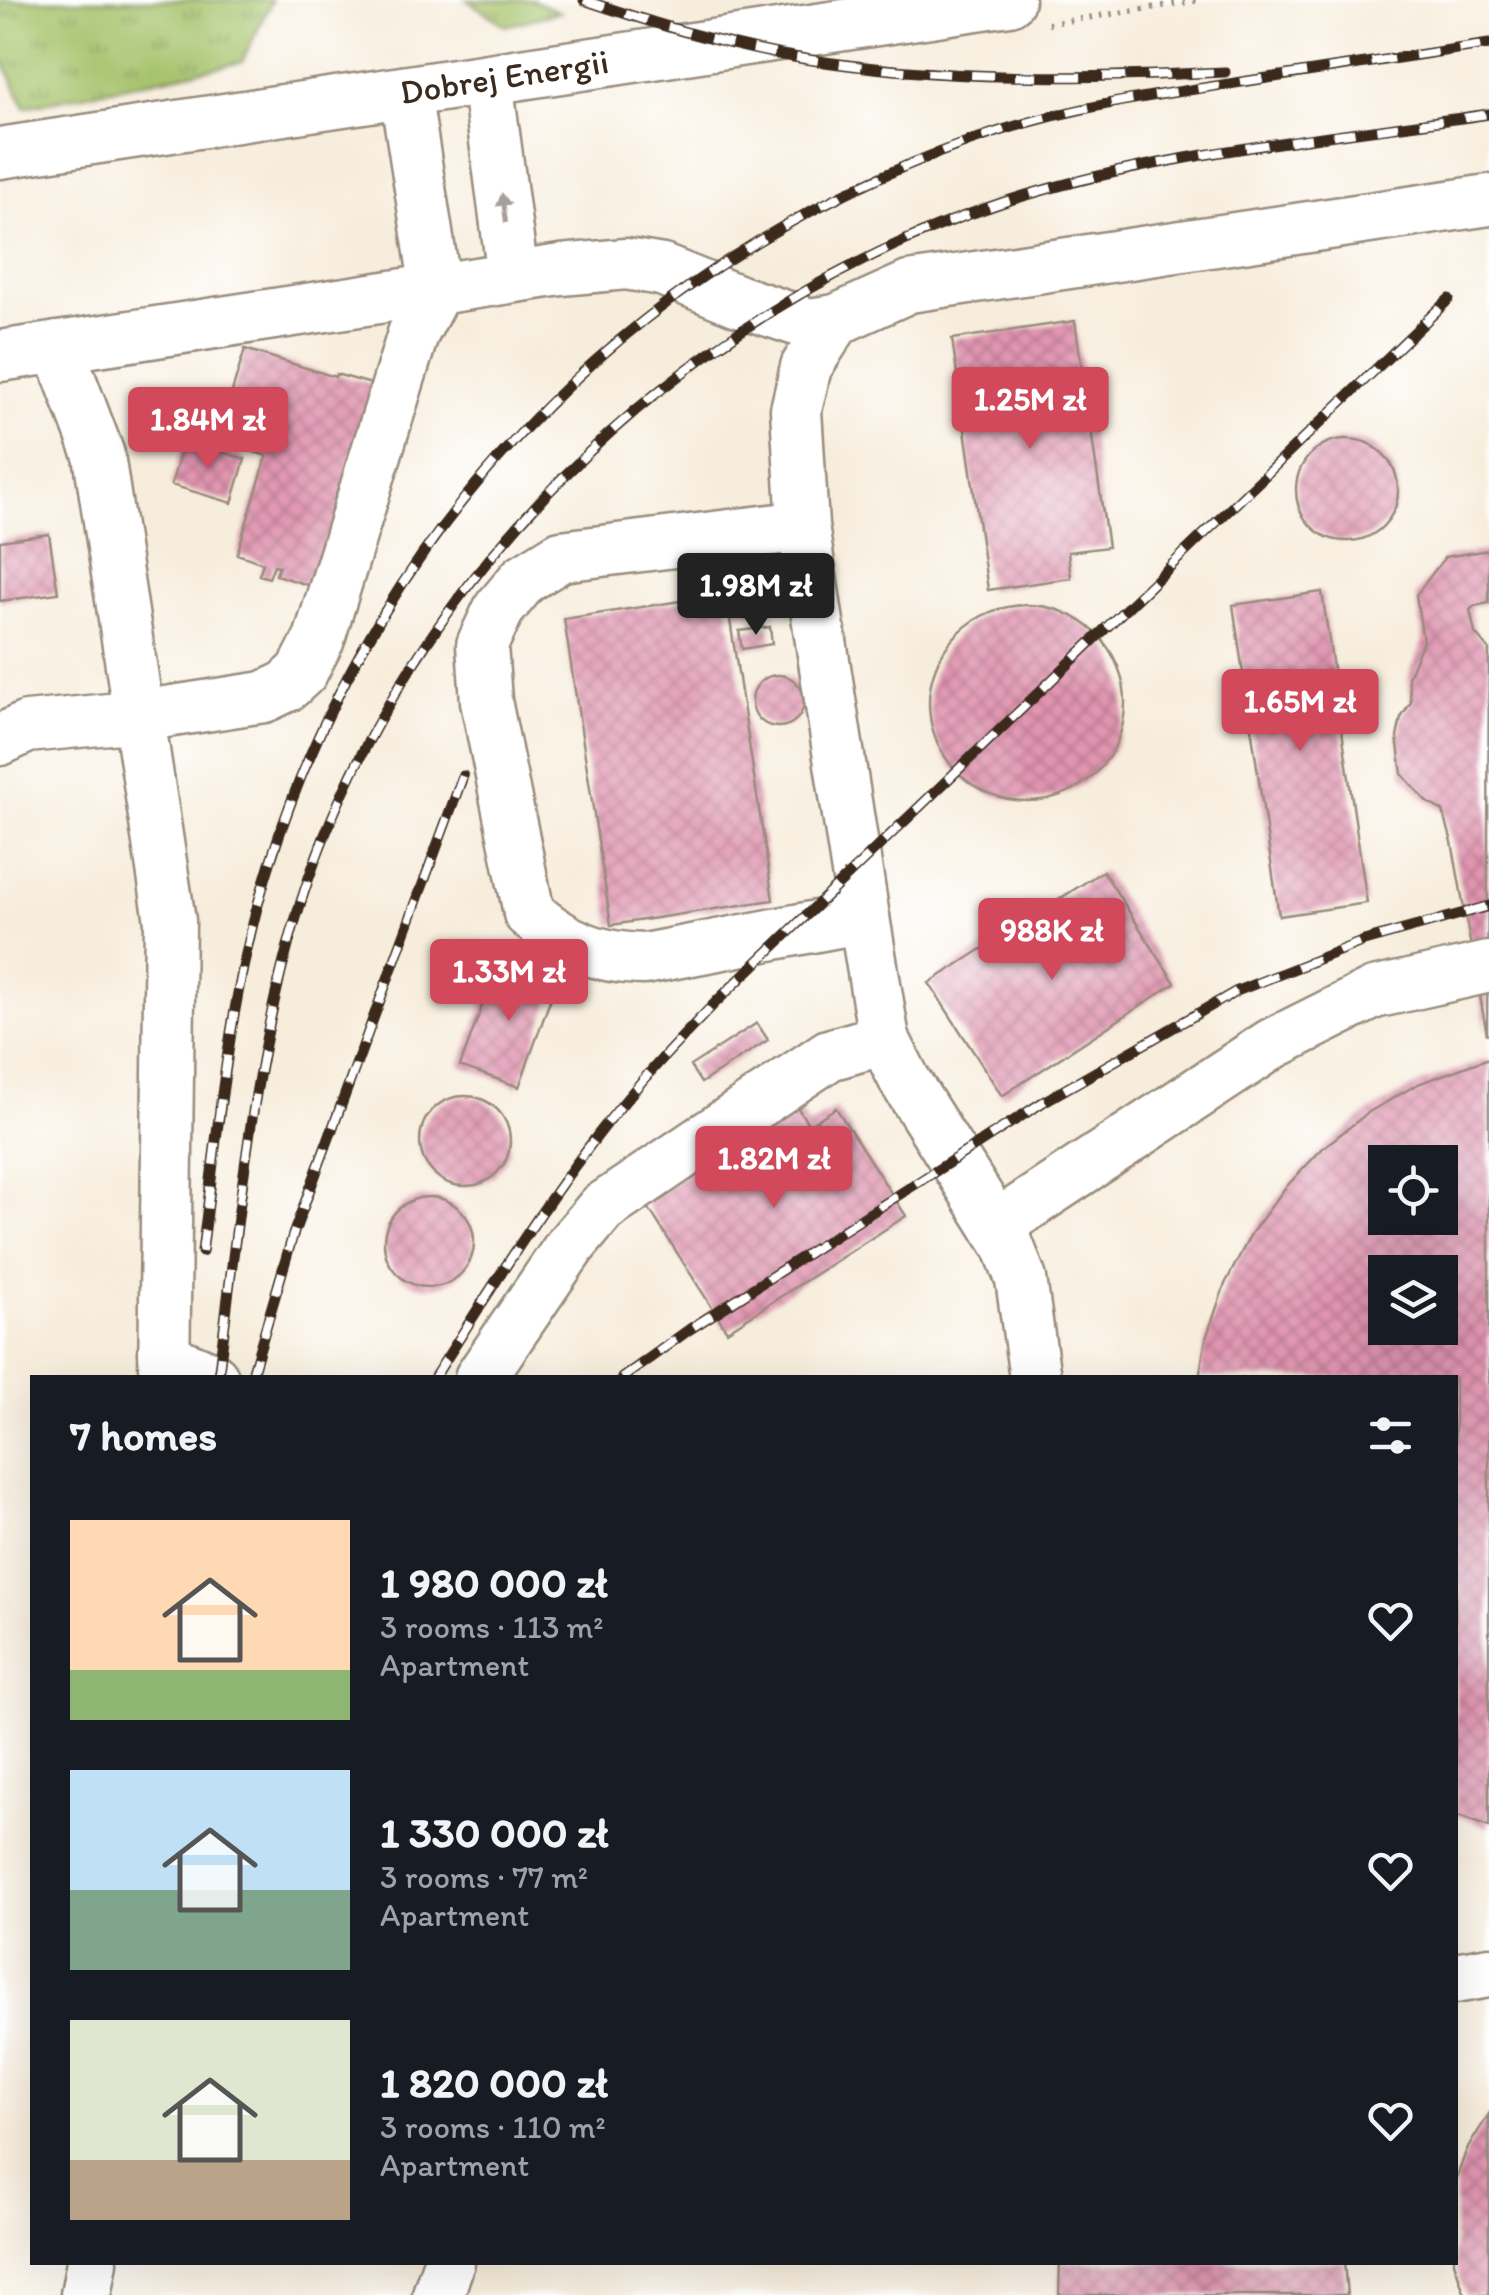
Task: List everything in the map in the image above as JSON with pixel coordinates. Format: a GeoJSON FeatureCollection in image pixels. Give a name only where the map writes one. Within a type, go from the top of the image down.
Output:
{"type":"FeatureCollection","features":[{"type":"Feature","properties":{"kind":"street","name":"Dobrej Energii"},"geometry":{"type":"LineString","coordinates":[[0,152],[487,80],[928,6],[1009,0]]}},
{"type":"Feature","properties":{"kind":"street"},"geometry":{"type":"LineString","coordinates":[[487,80],[513,278]]}},
{"type":"Feature","properties":{"kind":"street"},"geometry":{"type":"LineString","coordinates":[[0,740],[27,727],[140,716],[264,696],[288,686],[302,672],[319,639],[413,334],[436,290],[405,92]]}},
{"type":"Feature","properties":{"kind":"street"},"geometry":{"type":"LineString","coordinates":[[0,356],[626,264],[662,270],[738,301],[810,324],[836,320],[909,287],[1489,200]]}},
{"type":"Feature","properties":{"kind":"street"},"geometry":{"type":"LineString","coordinates":[[836,320],[806,367],[796,410],[804,526],[884,1039],[1008,1245],[1021,1280],[1035,1375]]}},
{"type":"Feature","properties":{"kind":"street"},"geometry":{"type":"LineString","coordinates":[[58,347],[100,455],[170,921],[164,1365],[179,1364],[206,1375]]}},
{"type":"Feature","properties":{"kind":"street"},"geometry":{"type":"LineString","coordinates":[[804,526],[561,556],[524,579],[499,608],[482,646],[486,701],[529,913],[551,934],[608,958],[644,959],[864,917]]}},
{"type":"Feature","properties":{"kind":"street"},"geometry":{"type":"LineString","coordinates":[[996,1226],[1272,1044],[1374,993],[1489,967]]}},
{"type":"Feature","properties":{"kind":"street"},"geometry":{"type":"LineString","coordinates":[[482,1375],[570,1246],[602,1208],[829,1055],[884,1039]]}},
{"type":"Feature","properties":{"kind":"street"},"geometry":{"type":"LineString","coordinates":[[1458,1977],[1489,1972]]}},
{"type":"Feature","properties":{"kind":"street"},"geometry":{"type":"LineString","coordinates":[[86,2295],[91,2265]]}},
{"type":"Feature","properties":{"kind":"street"},"geometry":{"type":"LineString","coordinates":[[438,2295],[447,2265]]}},
{"type":"Feature","properties":{"kind":"green space"},"geometry":{"type":"Polygon","coordinates":[[[0,0],[272,0],[242,62],[25,107],[0,54],[0,0]]]}},
{"type":"Feature","properties":{"kind":"green space"},"geometry":{"type":"Polygon","coordinates":[[[467,0],[533,0],[560,12],[506,26],[467,0]]]}},
{"type":"Feature","properties":{"kind":"building"},"geometry":{"type":"Polygon","coordinates":[[[1075,321],[1108,547],[1068,552],[1071,578],[988,590],[952,339],[1075,321]]]}},
{"type":"Feature","properties":{"kind":"building"},"geometry":{"type":"Polygon","coordinates":[[[245,349],[382,387],[349,598],[276,575],[279,566],[274,565],[269,578],[259,575],[263,563],[237,554],[267,456],[217,441],[245,349]]]}},
{"type":"Feature","properties":{"kind":"building"},"geometry":{"type":"Polygon","coordinates":[[[1347,439],[1366,443],[1383,454],[1394,471],[1398,490],[1394,509],[1383,526],[1366,537],[1347,541],[1328,537],[1311,526],[1300,509],[1296,490],[1300,471],[1311,454],[1328,443],[1347,439]]]}},
{"type":"Feature","properties":{"kind":"building"},"geometry":{"type":"Polygon","coordinates":[[[184,441],[245,459],[232,503],[171,485],[184,441]]]}},
{"type":"Feature","properties":{"kind":"building"},"geometry":{"type":"Polygon","coordinates":[[[49,534],[58,593],[0,601],[0,541],[49,534]]]}},
{"type":"Feature","properties":{"kind":"building"},"geometry":{"type":"Polygon","coordinates":[[[1489,550],[1489,603],[1470,610],[1475,633],[1489,650],[1487,1035],[1443,811],[1427,802],[1402,774],[1397,737],[1401,718],[1411,702],[1408,677],[1423,641],[1416,595],[1445,557],[1489,550]]]}},
{"type":"Feature","properties":{"kind":"building"},"geometry":{"type":"Polygon","coordinates":[[[764,591],[767,609],[736,614],[734,596],[764,591]]]}},
{"type":"Feature","properties":{"kind":"building"},"geometry":{"type":"Polygon","coordinates":[[[1322,592],[1367,903],[1279,916],[1233,605],[1322,592]]]}},
{"type":"Feature","properties":{"kind":"building"},"geometry":{"type":"Polygon","coordinates":[[[726,594],[773,900],[611,925],[564,619],[726,594]]]}},
{"type":"Feature","properties":{"kind":"building"},"geometry":{"type":"Polygon","coordinates":[[[1027,605],[1064,613],[1096,634],[1117,666],[1125,703],[1117,740],[1096,772],[1064,793],[1027,801],[990,793],[958,772],[937,740],[929,703],[937,666],[958,634],[990,613],[1027,605]]]}},
{"type":"Feature","properties":{"kind":"building"},"geometry":{"type":"Polygon","coordinates":[[[770,627],[772,644],[742,649],[739,631],[770,627]]]}},
{"type":"Feature","properties":{"kind":"building"},"geometry":{"type":"Polygon","coordinates":[[[778,675],[797,682],[804,701],[797,720],[778,727],[759,720],[752,701],[759,682],[778,675]]]}},
{"type":"Feature","properties":{"kind":"building"},"geometry":{"type":"Polygon","coordinates":[[[1103,871],[1175,983],[1002,1096],[929,983],[1103,871]]]}},
{"type":"Feature","properties":{"kind":"building"},"geometry":{"type":"Polygon","coordinates":[[[499,960],[557,981],[519,1087],[460,1066],[499,960]]]}},
{"type":"Feature","properties":{"kind":"building"},"geometry":{"type":"Polygon","coordinates":[[[757,1023],[768,1040],[701,1083],[690,1066],[757,1023]]]}},
{"type":"Feature","properties":{"kind":"building"},"geometry":{"type":"Polygon","coordinates":[[[1489,1058],[1489,1827],[1458,1816],[1458,1375],[1200,1375],[1206,1338],[1225,1284],[1251,1234],[1285,1188],[1324,1147],[1369,1112],[1418,1084],[1489,1058]]]}},
{"type":"Feature","properties":{"kind":"building"},"geometry":{"type":"Polygon","coordinates":[[[465,1096],[497,1109],[510,1141],[497,1173],[465,1186],[433,1173],[420,1141],[433,1109],[465,1096]]]}},
{"type":"Feature","properties":{"kind":"building"},"geometry":{"type":"Polygon","coordinates":[[[795,1104],[809,1125],[836,1108],[906,1216],[727,1331],[644,1201],[795,1104]]]}},
{"type":"Feature","properties":{"kind":"building"},"geometry":{"type":"Polygon","coordinates":[[[429,1197],[461,1210],[474,1242],[461,1274],[429,1287],[397,1274],[384,1242],[397,1210],[429,1197]]]}},
{"type":"Feature","properties":{"kind":"building"},"geometry":{"type":"Polygon","coordinates":[[[1489,2114],[1489,2295],[1465,2295],[1455,2265],[1458,2174],[1467,2149],[1489,2114]]]}},
{"type":"Feature","properties":{"kind":"building"},"geometry":{"type":"Polygon","coordinates":[[[1060,2265],[1344,2265],[1347,2295],[1059,2295],[1060,2265]]]}},
{"type":"Feature","properties":{"kind":"railway"},"geometry":{"type":"LineString","coordinates":[[584,0],[721,41],[857,66],[1015,76],[1225,72]]}},
{"type":"Feature","properties":{"kind":"railway"},"geometry":{"type":"LineString","coordinates":[[202,1252],[227,1056],[245,959],[270,863],[319,735],[382,616],[458,506],[546,407],[646,319],[756,242],[875,179],[1003,130],[1060,114],[1489,44]]}},
{"type":"Feature","properties":{"kind":"railway"},"geometry":{"type":"LineString","coordinates":[[218,1375],[267,1034],[295,921],[340,799],[401,683],[476,575],[563,477],[661,389],[768,313],[883,250],[1004,202],[1182,159],[1489,114]]}},
{"type":"Feature","properties":{"kind":"railway"},"geometry":{"type":"LineString","coordinates":[[436,1375],[557,1191],[615,1114],[672,1048],[1449,299]]}},
{"type":"Feature","properties":{"kind":"railway"},"geometry":{"type":"LineString","coordinates":[[252,1375],[293,1235],[463,776]]}},
{"type":"Feature","properties":{"kind":"railway"},"geometry":{"type":"LineString","coordinates":[[626,1375],[690,1329],[1043,1102],[1237,991],[1364,941],[1489,906]]}}]}
